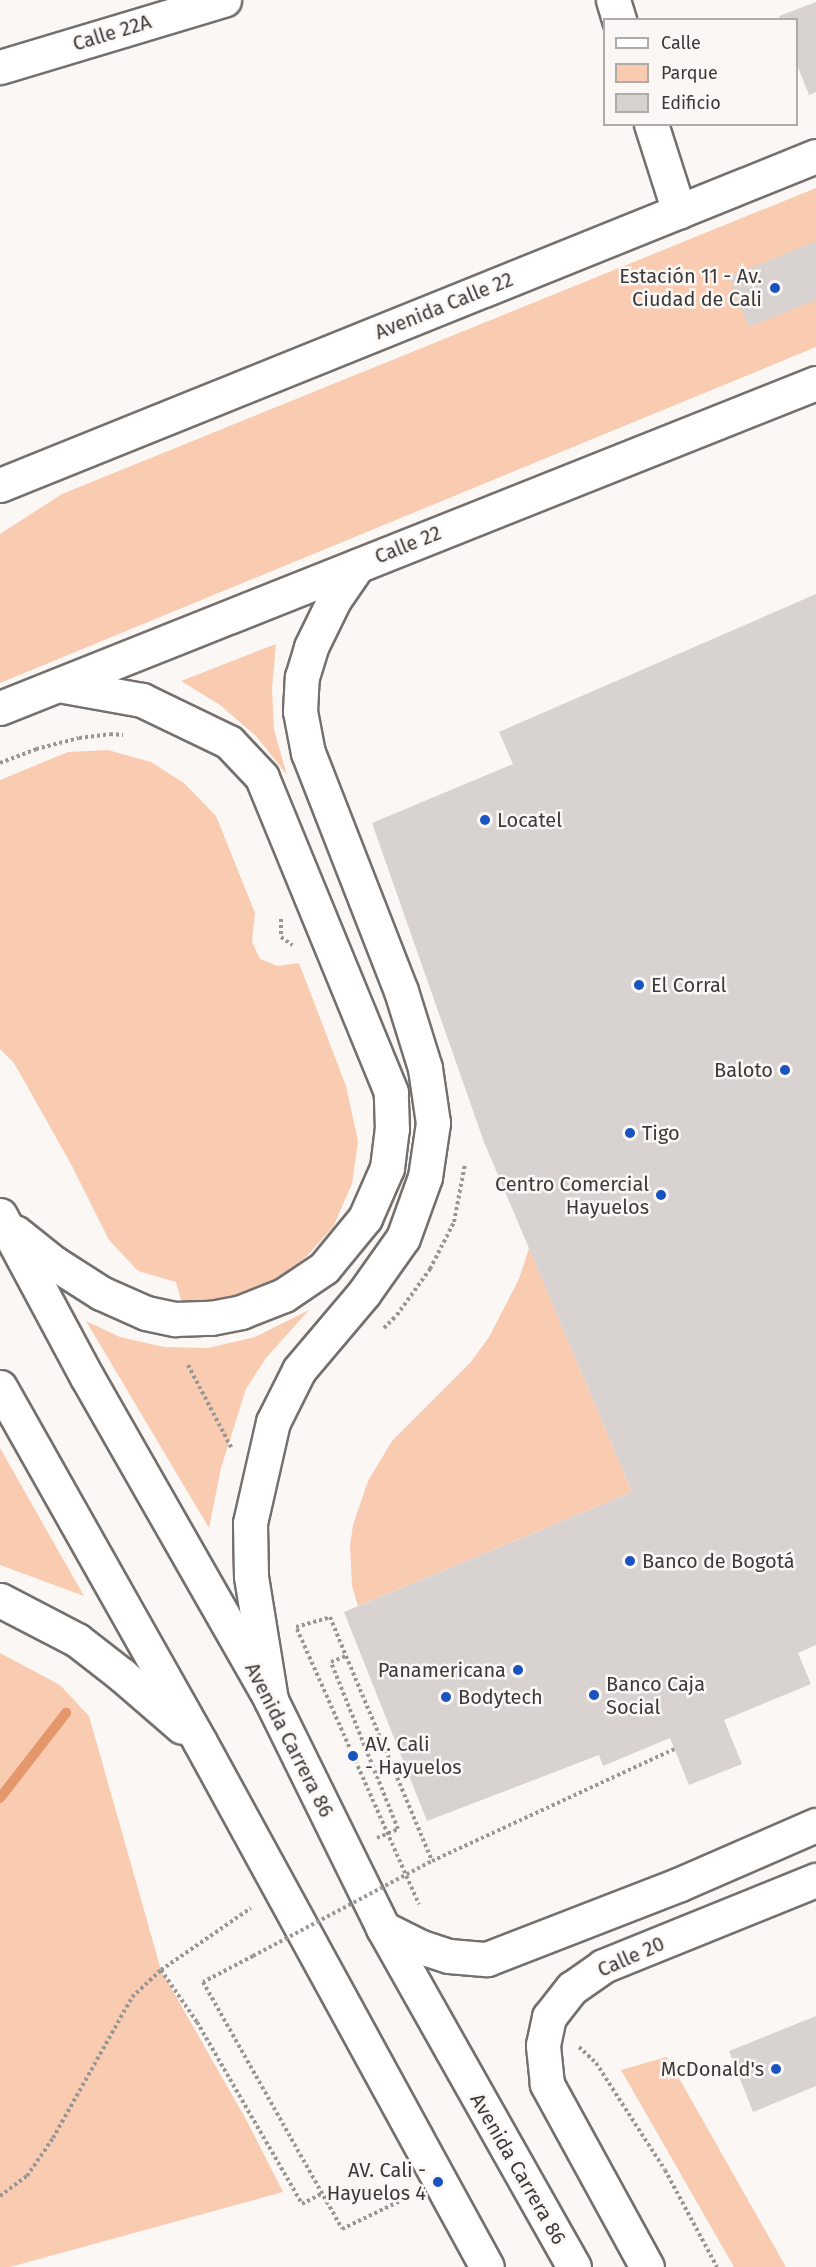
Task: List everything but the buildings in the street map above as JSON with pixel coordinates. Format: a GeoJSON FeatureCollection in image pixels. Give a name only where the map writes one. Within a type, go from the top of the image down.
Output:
{"type":"FeatureCollection","features":[{"type":"Feature","properties":{"kind":"main road","name":"Calle 22A"},"geometry":{"type":"LineString","coordinates":[[0,67],[224,0]]}},
{"type":"Feature","properties":{"kind":"main road"},"geometry":{"type":"LineString","coordinates":[[613,0],[618,18]]}},
{"type":"Feature","properties":{"kind":"main road"},"geometry":{"type":"LineString","coordinates":[[652,126],[679,212]]}},
{"type":"Feature","properties":{"kind":"main road","name":"Avenida Calle 22"},"geometry":{"type":"LineString","coordinates":[[0,484],[816,156]]}},
{"type":"Feature","properties":{"kind":"main road","name":"Calle 22"},"geometry":{"type":"LineString","coordinates":[[0,708],[816,383]]}},
{"type":"Feature","properties":{"kind":"main road","name":"Avenida Calle 22"},"geometry":{"type":"LineString","coordinates":[[0,504],[38,476],[72,456]]}},
{"type":"Feature","properties":{"kind":"main road"},"geometry":{"type":"LineString","coordinates":[[271,1700],[251,1576],[250,1523],[273,1422],[299,1370],[364,1293],[403,1238],[425,1177],[433,1123],[425,1068],[401,991],[308,753],[300,711],[302,677],[314,640],[334,600],[358,565]]}},
{"type":"Feature","properties":{"kind":"main road"},"geometry":{"type":"LineString","coordinates":[[2,1220],[54,1263],[101,1293],[146,1313],[176,1319],[211,1318],[242,1312],[284,1295],[324,1268],[331,1260],[365,1218],[387,1168],[392,1129],[391,1092],[262,777],[229,742],[142,700],[58,685]]}},
{"type":"Feature","properties":{"kind":"main road","name":"Avenida Carrera 86"},"geometry":{"type":"LineString","coordinates":[[2,1220],[93,1387],[271,1700],[383,1928],[574,2267]]}},
{"type":"Feature","properties":{"kind":"main road"},"geometry":{"type":"LineString","coordinates":[[0,1387],[200,1742],[487,2267]]}},
{"type":"Feature","properties":{"kind":"main road"},"geometry":{"type":"LineString","coordinates":[[0,1600],[77,1640],[200,1742]]}},
{"type":"Feature","properties":{"kind":"main road"},"geometry":{"type":"LineString","coordinates":[[383,1928],[421,1947],[449,1956],[487,1959],[658,1893],[816,1825]]}},
{"type":"Feature","properties":{"kind":"main road","name":"Calle 20"},"geometry":{"type":"LineString","coordinates":[[647,2267],[547,2084],[543,2045],[549,2017],[572,1989],[603,1966],[816,1880]]}},
{"type":"Feature","properties":{"kind":"path"},"geometry":{"type":"LineString","coordinates":[[0,763],[36,749],[79,738],[110,734],[132,736]]}},
{"type":"Feature","properties":{"kind":"path"},"geometry":{"type":"LineString","coordinates":[[283,911],[279,924],[281,937],[295,946]]}},
{"type":"Feature","properties":{"kind":"path"},"geometry":{"type":"LineString","coordinates":[[382,1330],[397,1315],[430,1269],[454,1222],[464,1175],[465,1156]]}},
{"type":"Feature","properties":{"kind":"path"},"geometry":{"type":"LineString","coordinates":[[188,1365],[234,1453]]}},
{"type":"Feature","properties":{"kind":"path"},"geometry":{"type":"LineString","coordinates":[[294,1616],[296,1627],[418,1903],[427,1909]]}},
{"type":"Feature","properties":{"kind":"path"},"geometry":{"type":"LineString","coordinates":[[296,1627],[330,1617],[432,1861]]}},
{"type":"Feature","properties":{"kind":"path"},"geometry":{"type":"LineString","coordinates":[[346,1656],[331,1662],[398,1829]]}},
{"type":"Feature","properties":{"kind":"path"},"geometry":{"type":"LineString","coordinates":[[406,2198],[342,2229],[203,1982],[432,1861],[674,1749]]}},
{"type":"Feature","properties":{"kind":"path"},"geometry":{"type":"LineString","coordinates":[[0,2196],[27,2176],[53,2138],[132,1997],[160,1970],[251,1908]]}},
{"type":"Feature","properties":{"kind":"path"},"geometry":{"type":"LineString","coordinates":[[160,1970],[197,2022],[302,2204],[323,2193]]}},
{"type":"Feature","properties":{"kind":"path"},"geometry":{"type":"LineString","coordinates":[[549,2017],[596,2063],[665,2170],[717,2267]]}},
{"type":"Feature","properties":{"kind":"green space"},"geometry":{"type":"Polygon","coordinates":[[[816,188],[816,347],[0,683],[0,534],[62,494],[816,188]]]}},
{"type":"Feature","properties":{"kind":"green space"},"geometry":{"type":"Polygon","coordinates":[[[276,644],[272,688],[274,730],[287,775],[256,736],[220,705],[181,681],[276,644]]]}},
{"type":"Feature","properties":{"kind":"green space"},"geometry":{"type":"Polygon","coordinates":[[[108,750],[151,762],[184,783],[216,816],[255,913],[252,942],[260,959],[278,966],[299,963],[346,1086],[358,1141],[352,1184],[333,1227],[307,1256],[272,1285],[229,1303],[183,1307],[176,1282],[138,1271],[109,1240],[72,1166],[14,1063],[0,1049],[0,780],[68,752],[108,750]]]}},
{"type":"Feature","properties":{"kind":"green space"},"geometry":{"type":"Polygon","coordinates":[[[529,1248],[632,1492],[358,1606],[352,1586],[350,1546],[353,1525],[368,1481],[392,1441],[470,1363],[489,1337],[519,1279],[529,1248]]]}},
{"type":"Feature","properties":{"kind":"green space"},"geometry":{"type":"Polygon","coordinates":[[[309,1310],[266,1358],[246,1389],[221,1468],[209,1528],[86,1321],[120,1337],[164,1347],[208,1348],[255,1337],[309,1310]]]}},
{"type":"Feature","properties":{"kind":"green space"},"geometry":{"type":"Polygon","coordinates":[[[0,1448],[84,1596],[0,1565],[0,1448]]]}},
{"type":"Feature","properties":{"kind":"green space"},"geometry":{"type":"Polygon","coordinates":[[[0,1653],[60,1685],[89,1716],[161,1970],[248,2123],[283,2192],[10,2267],[0,2267],[0,1653]]]}},
{"type":"Feature","properties":{"kind":"green space"},"geometry":{"type":"Polygon","coordinates":[[[667,2057],[786,2267],[734,2267],[621,2070],[667,2057]]]}},
{"type":"Feature","properties":{"kind":"waterway"},"geometry":{"type":"LineString","coordinates":[[0,1798],[66,1713]]}},
{"type":"Feature","properties":{"kind":"place","name":"Estación 11 - Av. Ciudad de Cali"},"geometry":{"type":"Point","coordinates":[775,288]}},
{"type":"Feature","properties":{"kind":"place","name":"Locatel"},"geometry":{"type":"Point","coordinates":[485,820]}},
{"type":"Feature","properties":{"kind":"place","name":"El Corral"},"geometry":{"type":"Point","coordinates":[639,985]}},
{"type":"Feature","properties":{"kind":"place","name":"Baloto"},"geometry":{"type":"Point","coordinates":[785,1070]}},
{"type":"Feature","properties":{"kind":"place","name":"Tigo"},"geometry":{"type":"Point","coordinates":[630,1133]}},
{"type":"Feature","properties":{"kind":"place","name":"Centro Comercial Hayuelos"},"geometry":{"type":"Point","coordinates":[661,1195]}},
{"type":"Feature","properties":{"kind":"place","name":"Banco de Bogotá"},"geometry":{"type":"Point","coordinates":[630,1561]}},
{"type":"Feature","properties":{"kind":"place","name":"Panamericana"},"geometry":{"type":"Point","coordinates":[518,1670]}},
{"type":"Feature","properties":{"kind":"place","name":"Banco Caja Social"},"geometry":{"type":"Point","coordinates":[594,1695]}},
{"type":"Feature","properties":{"kind":"place","name":"Bodytech"},"geometry":{"type":"Point","coordinates":[446,1697]}},
{"type":"Feature","properties":{"kind":"place","name":"AV. Cali - Hayuelos"},"geometry":{"type":"Point","coordinates":[353,1756]}},
{"type":"Feature","properties":{"kind":"place","name":"McDonald's"},"geometry":{"type":"Point","coordinates":[776,2069]}},
{"type":"Feature","properties":{"kind":"place","name":"AV. Cali - Hayuelos 4"},"geometry":{"type":"Point","coordinates":[438,2182]}}]}
